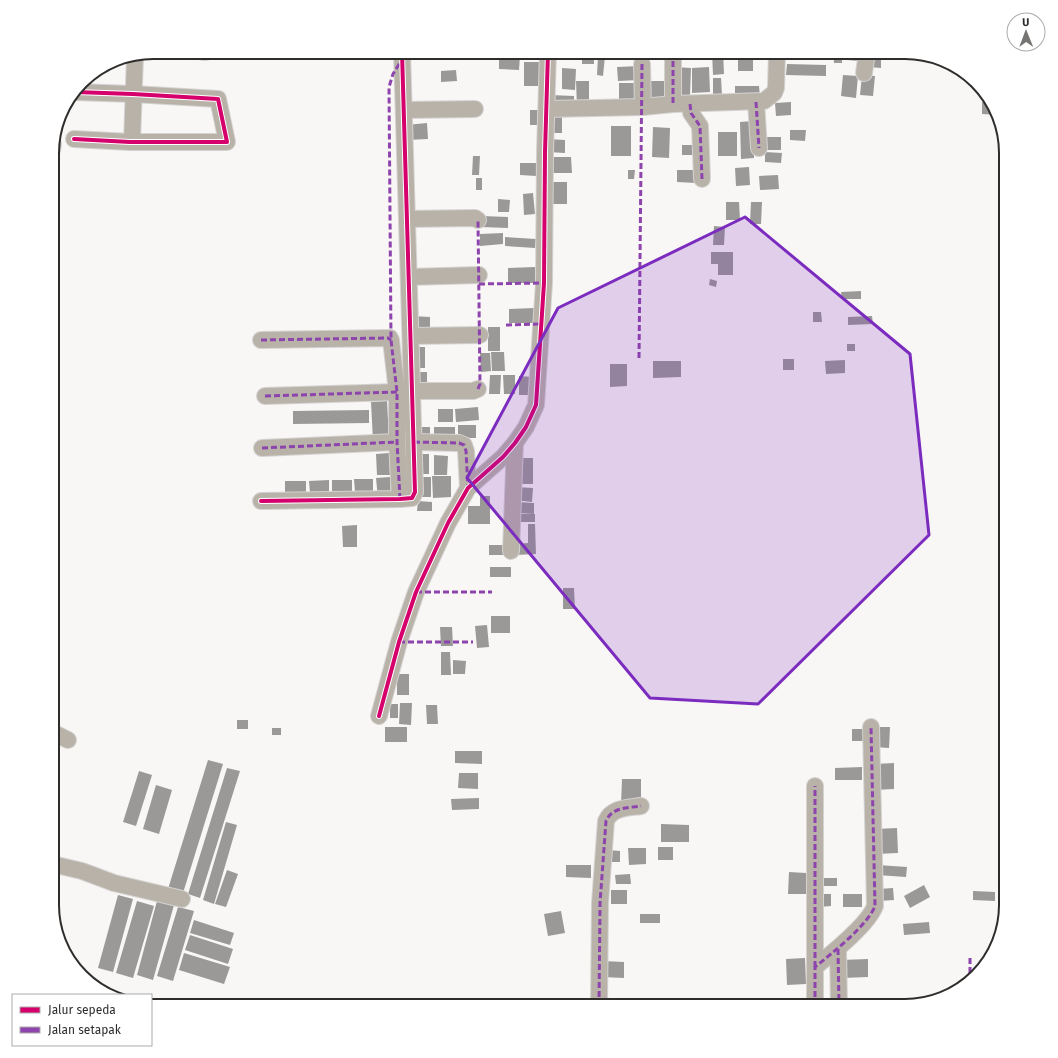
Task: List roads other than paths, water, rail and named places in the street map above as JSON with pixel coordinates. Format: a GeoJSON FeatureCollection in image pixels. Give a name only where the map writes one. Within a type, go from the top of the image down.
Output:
{"type":"FeatureCollection","features":[{"type":"Feature","properties":{"kind":"street"},"geometry":{"type":"LineString","coordinates":[[400,500],[397,442],[410,336],[402,59]]}},
{"type":"Feature","properties":{"kind":"street"},"geometry":{"type":"LineString","coordinates":[[379,716],[399,642],[416,592],[448,523],[468,488],[503,457],[516,443],[526,427],[536,405],[544,283],[545,152],[548,59]]}},
{"type":"Feature","properties":{"kind":"street"},"geometry":{"type":"LineString","coordinates":[[673,59],[673,104]]}},
{"type":"Feature","properties":{"kind":"street"},"geometry":{"type":"LineString","coordinates":[[547,109],[764,102],[774,93],[776,88],[777,59]]}},
{"type":"Feature","properties":{"kind":"street"},"geometry":{"type":"LineString","coordinates":[[864,73],[867,59]]}},
{"type":"Feature","properties":{"kind":"street"},"geometry":{"type":"LineString","coordinates":[[132,142],[135,61]]}},
{"type":"Feature","properties":{"kind":"street"},"geometry":{"type":"LineString","coordinates":[[642,64],[643,107]]}},
{"type":"Feature","properties":{"kind":"street"},"geometry":{"type":"LineString","coordinates":[[74,139],[132,142],[227,142],[218,100],[205,98],[81,92]]}},
{"type":"Feature","properties":{"kind":"street"},"geometry":{"type":"LineString","coordinates":[[756,102],[759,148]]}},
{"type":"Feature","properties":{"kind":"street"},"geometry":{"type":"LineString","coordinates":[[690,104],[692,113],[700,126],[702,179]]}},
{"type":"Feature","properties":{"kind":"street"},"geometry":{"type":"LineString","coordinates":[[404,110],[475,109]]}},
{"type":"Feature","properties":{"kind":"street"},"geometry":{"type":"LineString","coordinates":[[407,219],[475,218],[478,220]]}},
{"type":"Feature","properties":{"kind":"street"},"geometry":{"type":"LineString","coordinates":[[409,276],[479,275]]}},
{"type":"Feature","properties":{"kind":"street"},"geometry":{"type":"LineString","coordinates":[[410,336],[480,335]]}},
{"type":"Feature","properties":{"kind":"street"},"geometry":{"type":"LineString","coordinates":[[261,340],[390,338],[404,392],[414,442],[415,492],[412,498],[400,500],[261,501]]}},
{"type":"Feature","properties":{"kind":"street"},"geometry":{"type":"LineString","coordinates":[[265,396],[474,391],[478,389]]}},
{"type":"Feature","properties":{"kind":"street"},"geometry":{"type":"LineString","coordinates":[[262,448],[397,442]]}},
{"type":"Feature","properties":{"kind":"street"},"geometry":{"type":"LineString","coordinates":[[414,442],[459,443],[464,445],[466,451],[468,488]]}},
{"type":"Feature","properties":{"kind":"street"},"geometry":{"type":"LineString","coordinates":[[511,551],[516,443]]}},
{"type":"Feature","properties":{"kind":"street"},"geometry":{"type":"LineString","coordinates":[[815,967],[838,948],[872,914],[875,906],[871,727]]}},
{"type":"Feature","properties":{"kind":"street"},"geometry":{"type":"LineString","coordinates":[[59,736],[68,740]]}},
{"type":"Feature","properties":{"kind":"street"},"geometry":{"type":"LineString","coordinates":[[815,786],[815,999]]}},
{"type":"Feature","properties":{"kind":"street"},"geometry":{"type":"LineString","coordinates":[[599,999],[600,903],[606,821],[608,815],[615,810],[641,806]]}},
{"type":"Feature","properties":{"kind":"street"},"geometry":{"type":"LineString","coordinates":[[59,866],[82,871],[114,882],[182,899]]}},
{"type":"Feature","properties":{"kind":"street"},"geometry":{"type":"LineString","coordinates":[[838,948],[839,999]]}}]}
